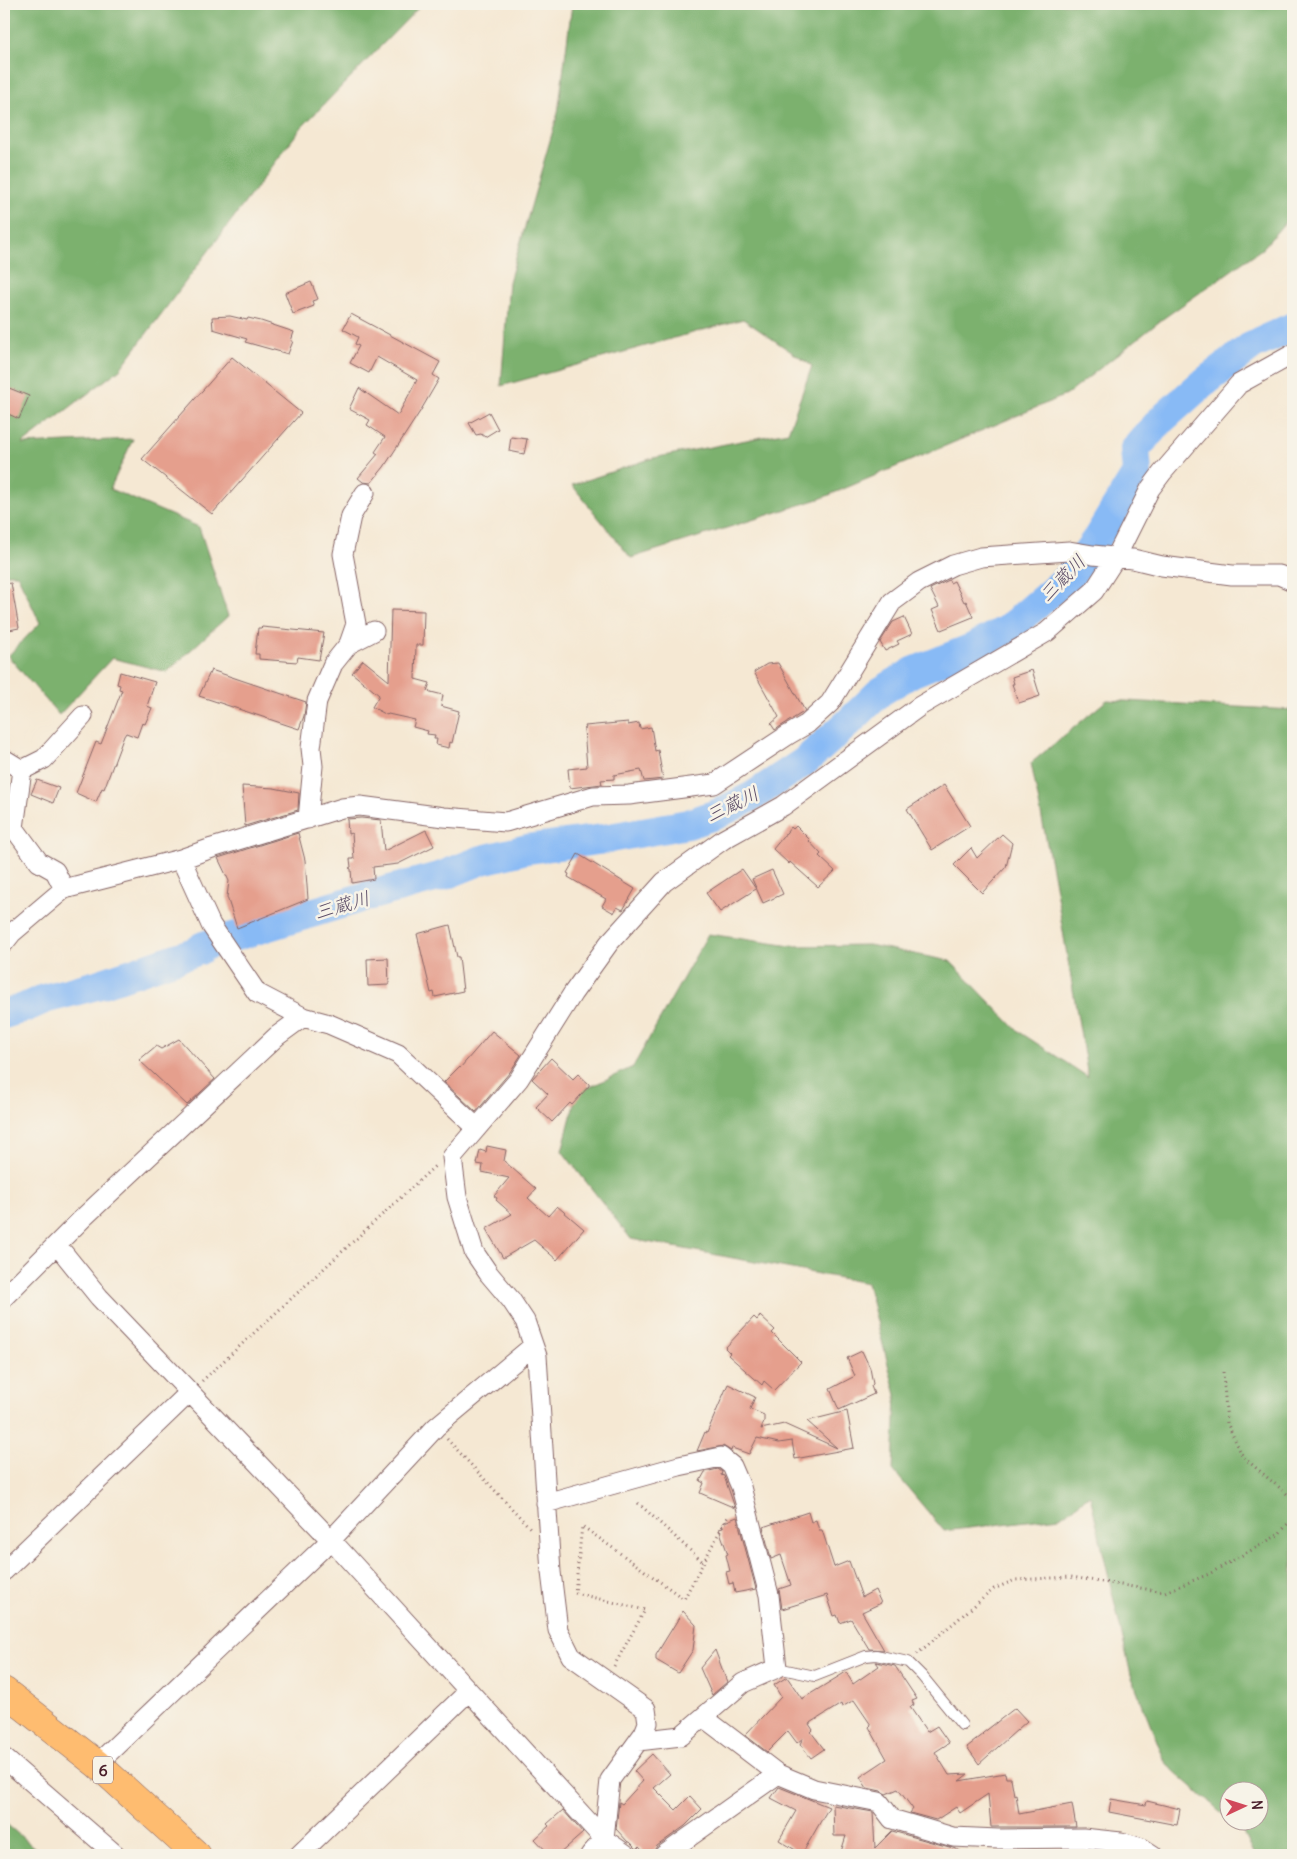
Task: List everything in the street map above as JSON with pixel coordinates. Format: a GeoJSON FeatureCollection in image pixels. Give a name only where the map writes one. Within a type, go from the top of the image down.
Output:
{"type":"FeatureCollection","features":[{"type":"Feature","properties":{"kind":"main road","name":"6"},"geometry":{"type":"LineString","coordinates":[[4,1691],[97,1764],[196,1855]]}},
{"type":"Feature","properties":{"kind":"street"},"geometry":{"type":"LineString","coordinates":[[590,1855],[604,1839],[610,1780],[638,1741],[648,1723],[646,1709],[571,1656],[558,1630],[549,1548],[537,1356],[525,1321],[474,1252],[456,1197],[452,1157],[519,1079],[573,993],[609,943],[664,882],[724,839],[783,806],[920,706],[1047,632],[1094,591],[1116,557],[1150,490],[1162,473],[1239,384],[1293,354]]}},
{"type":"Feature","properties":{"kind":"street"},"geometry":{"type":"LineString","coordinates":[[308,819],[313,766],[311,748],[317,701],[333,664],[349,644],[356,624],[343,554],[351,516],[365,492]]}},
{"type":"Feature","properties":{"kind":"street"},"geometry":{"type":"LineString","coordinates":[[4,943],[12,932],[64,889],[181,859],[342,808],[360,806],[444,817],[506,822],[593,796],[629,795],[714,784],[808,724],[830,703],[892,602],[919,582],[953,565],[981,557],[1069,550],[1093,555],[1133,559],[1162,566],[1232,575],[1278,575],[1293,581]]}},
{"type":"Feature","properties":{"kind":"street"},"geometry":{"type":"LineString","coordinates":[[349,644],[374,631]]}},
{"type":"Feature","properties":{"kind":"street"},"geometry":{"type":"LineString","coordinates":[[22,770],[44,760],[84,716]]}},
{"type":"Feature","properties":{"kind":"street"},"geometry":{"type":"LineString","coordinates":[[4,759],[22,770]]}},
{"type":"Feature","properties":{"kind":"street"},"geometry":{"type":"LineString","coordinates":[[22,770],[14,828],[40,862],[55,871],[64,889]]}},
{"type":"Feature","properties":{"kind":"street"},"geometry":{"type":"LineString","coordinates":[[181,859],[211,925],[258,992],[303,1017],[329,1024],[398,1054],[477,1128]]}},
{"type":"Feature","properties":{"kind":"street"},"geometry":{"type":"LineString","coordinates":[[4,1297],[84,1217],[277,1036],[303,1017]]}},
{"type":"Feature","properties":{"kind":"street"},"geometry":{"type":"LineString","coordinates":[[57,1245],[99,1297],[331,1540],[604,1839],[627,1855]]}},
{"type":"Feature","properties":{"kind":"street"},"geometry":{"type":"LineString","coordinates":[[97,1764],[331,1540],[436,1427],[533,1346]]}},
{"type":"Feature","properties":{"kind":"street"},"geometry":{"type":"LineString","coordinates":[[4,1571],[190,1392]]}},
{"type":"Feature","properties":{"kind":"street"},"geometry":{"type":"LineString","coordinates":[[546,1503],[679,1466],[722,1457],[732,1466],[741,1487],[769,1595],[777,1668],[743,1683],[680,1736],[638,1741]]}},
{"type":"Feature","properties":{"kind":"street"},"geometry":{"type":"LineString","coordinates":[[299,1855],[468,1691]]}},
{"type":"Feature","properties":{"kind":"street"},"geometry":{"type":"LineString","coordinates":[[703,1717],[778,1774],[814,1789],[879,1802],[892,1819],[953,1837],[1093,1839],[1121,1842],[1142,1848],[1153,1855]]}},
{"type":"Feature","properties":{"kind":"street"},"geometry":{"type":"LineString","coordinates":[[4,1758],[116,1855]]}},
{"type":"Feature","properties":{"kind":"street"},"geometry":{"type":"LineString","coordinates":[[664,1855],[778,1774]]}},
{"type":"Feature","properties":{"kind":"lane"},"geometry":{"type":"LineString","coordinates":[[777,1668],[815,1676],[866,1656],[876,1655],[908,1662],[922,1676],[962,1725]]}},
{"type":"Feature","properties":{"kind":"path"},"geometry":{"type":"LineString","coordinates":[[190,1392],[440,1162]]}},
{"type":"Feature","properties":{"kind":"path"},"geometry":{"type":"LineString","coordinates":[[1223,1372],[1227,1423],[1243,1457],[1293,1499]]}},
{"type":"Feature","properties":{"kind":"path"},"geometry":{"type":"LineString","coordinates":[[436,1427],[549,1548]]}},
{"type":"Feature","properties":{"kind":"path"},"geometry":{"type":"LineString","coordinates":[[638,1503],[704,1563]]}},
{"type":"Feature","properties":{"kind":"path"},"geometry":{"type":"LineString","coordinates":[[612,1669],[645,1610],[575,1592],[582,1526],[684,1599],[729,1514]]}},
{"type":"Feature","properties":{"kind":"path"},"geometry":{"type":"LineString","coordinates":[[908,1662],[994,1589],[1015,1580],[1071,1578],[1165,1592],[1209,1574],[1278,1535],[1293,1518]]}},
{"type":"Feature","properties":{"kind":"green space"},"geometry":{"type":"Polygon","coordinates":[[[4,4],[422,4],[301,128],[120,369],[22,444],[133,439],[110,489],[199,527],[228,616],[167,672],[112,658],[59,715],[8,656],[40,623],[17,574],[4,574],[4,4]]]}},
{"type":"Feature","properties":{"kind":"green space"},"geometry":{"type":"Polygon","coordinates":[[[572,4],[1293,4],[1293,213],[1263,248],[1164,318],[1066,395],[822,498],[631,558],[572,485],[653,458],[788,432],[812,366],[743,319],[501,386],[509,282],[558,113],[572,4]]]}},
{"type":"Feature","properties":{"kind":"green space"},"geometry":{"type":"Polygon","coordinates":[[[1107,700],[1293,710],[1293,1855],[1254,1855],[1243,1832],[1270,1832],[1270,1782],[1220,1782],[1220,1811],[1166,1764],[1131,1675],[1090,1495],[1060,1517],[944,1531],[893,1470],[896,1395],[867,1283],[631,1239],[562,1151],[577,1093],[633,1067],[708,934],[791,946],[869,945],[950,961],[1018,1031],[1088,1077],[1054,879],[1031,763],[1107,700]]]}},
{"type":"Feature","properties":{"kind":"green space"},"geometry":{"type":"Polygon","coordinates":[[[4,1822],[43,1855],[4,1855],[4,1822]]]}},
{"type":"Feature","properties":{"kind":"building"},"geometry":{"type":"Polygon","coordinates":[[[311,282],[318,299],[312,301],[314,306],[293,314],[285,293],[311,282]]]}},
{"type":"Feature","properties":{"kind":"building"},"geometry":{"type":"Polygon","coordinates":[[[351,314],[440,362],[433,375],[439,379],[384,467],[371,483],[363,482],[358,478],[378,454],[375,452],[385,437],[367,425],[370,420],[349,409],[359,388],[398,415],[417,380],[377,357],[369,373],[350,363],[359,346],[355,344],[358,337],[343,329],[351,314]]]}},
{"type":"Feature","properties":{"kind":"building"},"geometry":{"type":"Polygon","coordinates":[[[230,316],[261,321],[294,332],[288,354],[245,342],[247,339],[213,329],[212,317],[230,316]]]}},
{"type":"Feature","properties":{"kind":"building"},"geometry":{"type":"Polygon","coordinates":[[[232,357],[301,413],[212,514],[142,459],[232,357]]]}},
{"type":"Feature","properties":{"kind":"building"},"geometry":{"type":"Polygon","coordinates":[[[4,386],[29,396],[19,419],[4,412],[4,386]]]}},
{"type":"Feature","properties":{"kind":"building"},"geometry":{"type":"Polygon","coordinates":[[[489,412],[498,429],[485,437],[481,434],[476,435],[469,423],[489,412]]]}},
{"type":"Feature","properties":{"kind":"building"},"geometry":{"type":"Polygon","coordinates":[[[511,437],[527,439],[524,454],[509,451],[511,437]]]}},
{"type":"Feature","properties":{"kind":"building"},"geometry":{"type":"Polygon","coordinates":[[[949,580],[950,583],[954,581],[973,617],[941,630],[932,610],[939,607],[930,589],[949,580]]]}},
{"type":"Feature","properties":{"kind":"building"},"geometry":{"type":"Polygon","coordinates":[[[11,583],[19,628],[4,631],[4,584],[11,583]]]}},
{"type":"Feature","properties":{"kind":"building"},"geometry":{"type":"Polygon","coordinates":[[[391,610],[424,611],[423,645],[416,645],[415,679],[430,683],[427,691],[443,695],[441,706],[459,711],[452,743],[450,742],[449,748],[436,745],[437,739],[434,739],[435,735],[427,734],[428,731],[413,727],[415,720],[387,715],[372,707],[379,695],[352,673],[363,660],[389,681],[391,610]]]}},
{"type":"Feature","properties":{"kind":"building"},"geometry":{"type":"Polygon","coordinates":[[[904,617],[912,634],[897,641],[899,644],[885,651],[880,642],[893,622],[904,617]]]}},
{"type":"Feature","properties":{"kind":"building"},"geometry":{"type":"Polygon","coordinates":[[[258,628],[324,633],[319,660],[298,657],[297,662],[259,659],[259,654],[255,654],[258,628]]]}},
{"type":"Feature","properties":{"kind":"building"},"geometry":{"type":"Polygon","coordinates":[[[778,663],[805,711],[775,730],[771,724],[779,717],[754,672],[767,664],[778,663]]]}},
{"type":"Feature","properties":{"kind":"building"},"geometry":{"type":"Polygon","coordinates":[[[211,670],[306,702],[304,716],[299,729],[199,696],[211,670]]]}},
{"type":"Feature","properties":{"kind":"building"},"geometry":{"type":"Polygon","coordinates":[[[1032,670],[1040,696],[1019,703],[1012,684],[1014,684],[1012,677],[1032,670]]]}},
{"type":"Feature","properties":{"kind":"building"},"geometry":{"type":"Polygon","coordinates":[[[120,672],[155,682],[147,706],[152,708],[145,724],[142,723],[137,737],[126,733],[124,736],[104,789],[102,788],[96,802],[76,793],[96,742],[101,744],[122,690],[119,689],[120,685],[117,684],[120,672]]]}},
{"type":"Feature","properties":{"kind":"building"},"geometry":{"type":"Polygon","coordinates":[[[628,722],[628,725],[639,723],[640,729],[651,727],[655,751],[658,750],[663,779],[644,781],[641,770],[614,775],[614,779],[601,780],[602,784],[570,788],[568,769],[587,767],[585,726],[628,722]]]}},
{"type":"Feature","properties":{"kind":"building"},"geometry":{"type":"Polygon","coordinates":[[[37,780],[59,788],[53,803],[31,794],[37,780]]]}},
{"type":"Feature","properties":{"kind":"building"},"geometry":{"type":"Polygon","coordinates":[[[944,785],[970,826],[932,850],[907,809],[944,785]]]}},
{"type":"Feature","properties":{"kind":"building"},"geometry":{"type":"Polygon","coordinates":[[[242,786],[274,788],[299,793],[298,810],[245,826],[242,786]]]}},
{"type":"Feature","properties":{"kind":"building"},"geometry":{"type":"Polygon","coordinates":[[[347,819],[381,820],[384,851],[426,830],[434,846],[398,864],[373,867],[374,879],[352,883],[351,869],[349,868],[351,867],[350,859],[354,859],[352,833],[348,834],[347,819]]]}},
{"type":"Feature","properties":{"kind":"building"},"geometry":{"type":"Polygon","coordinates":[[[796,826],[821,854],[819,856],[835,871],[818,887],[773,849],[791,827],[793,829],[796,826]]]}},
{"type":"Feature","properties":{"kind":"building"},"geometry":{"type":"Polygon","coordinates":[[[298,833],[305,860],[308,899],[237,928],[227,897],[229,881],[218,858],[298,833]]]}},
{"type":"Feature","properties":{"kind":"building"},"geometry":{"type":"Polygon","coordinates":[[[1002,834],[1012,843],[1006,867],[982,893],[954,865],[971,848],[977,858],[1002,834]]]}},
{"type":"Feature","properties":{"kind":"building"},"geometry":{"type":"Polygon","coordinates":[[[578,854],[635,889],[623,910],[617,907],[614,913],[602,906],[606,899],[568,877],[569,874],[567,873],[578,854]]]}},
{"type":"Feature","properties":{"kind":"building"},"geometry":{"type":"Polygon","coordinates":[[[742,869],[756,889],[720,912],[706,893],[742,869]]]}},
{"type":"Feature","properties":{"kind":"building"},"geometry":{"type":"Polygon","coordinates":[[[772,870],[783,894],[763,903],[752,879],[772,870]]]}},
{"type":"Feature","properties":{"kind":"building"},"geometry":{"type":"Polygon","coordinates":[[[450,925],[457,957],[459,957],[463,991],[435,997],[434,992],[431,993],[417,934],[450,925]]]}},
{"type":"Feature","properties":{"kind":"building"},"geometry":{"type":"Polygon","coordinates":[[[388,958],[389,985],[368,986],[367,959],[388,958]]]}},
{"type":"Feature","properties":{"kind":"building"},"geometry":{"type":"Polygon","coordinates":[[[492,1031],[521,1055],[510,1072],[476,1112],[444,1082],[460,1068],[492,1031]]]}},
{"type":"Feature","properties":{"kind":"building"},"geometry":{"type":"Polygon","coordinates":[[[179,1039],[215,1079],[187,1105],[139,1060],[156,1046],[161,1049],[179,1039]]]}},
{"type":"Feature","properties":{"kind":"building"},"geometry":{"type":"Polygon","coordinates":[[[551,1058],[573,1079],[578,1074],[589,1084],[572,1105],[570,1103],[552,1122],[536,1107],[548,1094],[532,1079],[551,1058]]]}},
{"type":"Feature","properties":{"kind":"building"},"geometry":{"type":"Polygon","coordinates":[[[487,1146],[506,1150],[504,1161],[536,1189],[528,1198],[548,1216],[557,1206],[584,1229],[557,1260],[534,1240],[503,1258],[486,1229],[512,1214],[494,1196],[509,1178],[482,1172],[483,1165],[477,1164],[480,1150],[486,1152],[487,1146]]]}},
{"type":"Feature","properties":{"kind":"building"},"geometry":{"type":"Polygon","coordinates":[[[760,1316],[775,1330],[772,1333],[801,1362],[774,1390],[764,1381],[762,1385],[728,1355],[730,1353],[725,1348],[754,1317],[757,1320],[760,1316]]]}},
{"type":"Feature","properties":{"kind":"building"},"geometry":{"type":"Polygon","coordinates":[[[862,1351],[870,1368],[873,1384],[871,1386],[874,1394],[839,1410],[830,1389],[855,1376],[847,1358],[862,1351]]]}},
{"type":"Feature","properties":{"kind":"building"},"geometry":{"type":"Polygon","coordinates":[[[728,1384],[755,1397],[750,1409],[764,1415],[761,1429],[784,1424],[837,1448],[807,1421],[847,1411],[854,1448],[795,1459],[792,1441],[779,1443],[757,1438],[749,1454],[732,1448],[731,1451],[723,1446],[697,1451],[705,1432],[707,1433],[728,1384]]]}},
{"type":"Feature","properties":{"kind":"building"},"geometry":{"type":"Polygon","coordinates":[[[718,1469],[722,1472],[721,1475],[724,1476],[735,1508],[700,1493],[704,1483],[700,1481],[705,1472],[718,1469]]]}},
{"type":"Feature","properties":{"kind":"building"},"geometry":{"type":"Polygon","coordinates":[[[808,1512],[811,1522],[816,1520],[819,1530],[822,1530],[834,1567],[849,1561],[862,1597],[875,1590],[881,1603],[862,1612],[884,1650],[869,1649],[851,1619],[840,1623],[837,1615],[834,1616],[827,1595],[782,1609],[779,1589],[791,1585],[781,1555],[771,1559],[763,1527],[808,1512]]]}},
{"type":"Feature","properties":{"kind":"building"},"geometry":{"type":"Polygon","coordinates":[[[737,1517],[756,1589],[735,1593],[733,1583],[729,1584],[726,1572],[730,1571],[726,1555],[728,1554],[719,1529],[723,1528],[722,1523],[737,1517]]]}},
{"type":"Feature","properties":{"kind":"building"},"geometry":{"type":"Polygon","coordinates":[[[683,1611],[696,1625],[693,1650],[678,1673],[656,1660],[656,1655],[683,1611]]]}},
{"type":"Feature","properties":{"kind":"building"},"geometry":{"type":"Polygon","coordinates":[[[715,1650],[727,1682],[712,1695],[700,1668],[715,1650]]]}},
{"type":"Feature","properties":{"kind":"building"},"geometry":{"type":"Polygon","coordinates":[[[876,1662],[895,1666],[917,1699],[912,1701],[914,1705],[910,1707],[927,1732],[937,1726],[949,1743],[935,1752],[949,1775],[968,1774],[959,1781],[1005,1773],[1006,1778],[1011,1778],[1019,1814],[1072,1804],[1076,1827],[991,1827],[988,1794],[960,1813],[956,1807],[936,1820],[910,1813],[913,1809],[898,1789],[886,1794],[867,1788],[860,1777],[887,1759],[869,1727],[871,1725],[854,1700],[842,1707],[841,1704],[809,1724],[813,1730],[811,1732],[824,1749],[811,1758],[800,1744],[803,1738],[797,1743],[788,1731],[767,1752],[745,1735],[781,1697],[774,1685],[787,1677],[802,1699],[846,1672],[853,1684],[879,1666],[876,1662]]]}},
{"type":"Feature","properties":{"kind":"building"},"geometry":{"type":"Polygon","coordinates":[[[1015,1708],[1027,1721],[979,1764],[967,1747],[1015,1708]]]}},
{"type":"Feature","properties":{"kind":"building"},"geometry":{"type":"Polygon","coordinates":[[[652,1754],[670,1774],[654,1788],[676,1810],[690,1796],[702,1809],[685,1826],[657,1846],[651,1855],[647,1855],[639,1847],[637,1849],[628,1842],[616,1829],[619,1802],[622,1804],[643,1781],[634,1771],[652,1754]]]}},
{"type":"Feature","properties":{"kind":"building"},"geometry":{"type":"Polygon","coordinates":[[[779,1787],[829,1807],[802,1854],[779,1840],[796,1811],[771,1798],[779,1787]]]}},
{"type":"Feature","properties":{"kind":"building"},"geometry":{"type":"Polygon","coordinates":[[[1111,1799],[1146,1805],[1147,1801],[1180,1809],[1177,1825],[1109,1812],[1111,1799]]]}},
{"type":"Feature","properties":{"kind":"building"},"geometry":{"type":"Polygon","coordinates":[[[833,1805],[873,1812],[875,1848],[892,1831],[953,1848],[969,1855],[840,1855],[846,1836],[834,1836],[833,1805]]]}},
{"type":"Feature","properties":{"kind":"building"},"geometry":{"type":"Polygon","coordinates":[[[563,1810],[583,1833],[558,1855],[550,1855],[535,1839],[549,1826],[547,1824],[563,1810]]]}},
{"type":"Feature","properties":{"kind":"waterway","name":"三蔵川"},"geometry":{"type":"LineString","coordinates":[[4,1014],[44,999],[97,985],[200,950],[203,946],[364,897],[442,876],[482,860],[527,849],[604,839],[688,824],[717,814],[753,796],[804,762],[880,692],[913,672],[975,647],[1008,629],[1070,576],[1098,537],[1137,473],[1135,449],[1160,421],[1197,388],[1253,345],[1293,327]]}}]}
